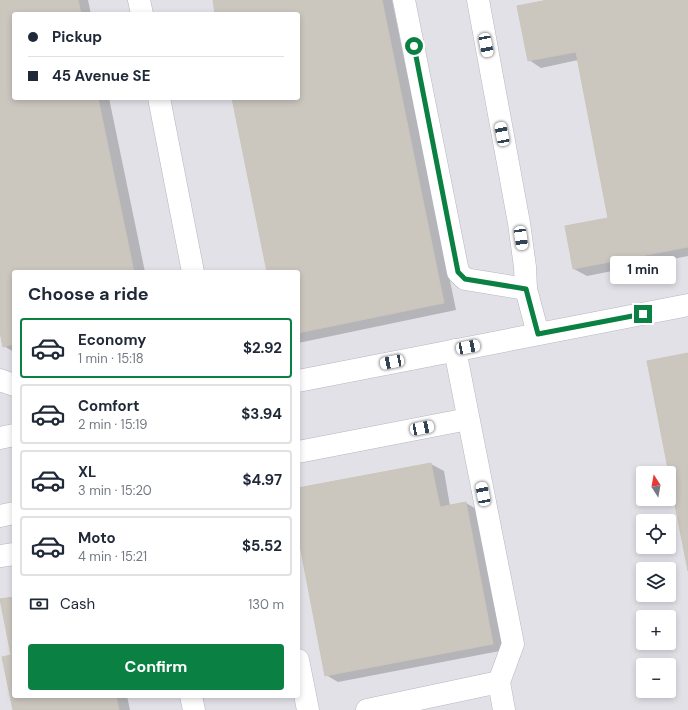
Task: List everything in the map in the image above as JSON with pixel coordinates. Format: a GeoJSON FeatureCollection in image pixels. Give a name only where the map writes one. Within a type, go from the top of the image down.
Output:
{"type":"FeatureCollection","features":[{"type":"Feature","properties":{"kind":"street"},"geometry":{"type":"LineString","coordinates":[[140,0],[142,12]]}},
{"type":"Feature","properties":{"kind":"street"},"geometry":{"type":"LineString","coordinates":[[404,0],[458,272],[465,279],[526,289]]}},
{"type":"Feature","properties":{"kind":"street"},"geometry":{"type":"LineString","coordinates":[[478,0],[518,223],[525,267],[526,289],[538,334]]}},
{"type":"Feature","properties":{"kind":"street"},"geometry":{"type":"LineString","coordinates":[[159,100],[193,270]]}},
{"type":"Feature","properties":{"kind":"street"},"geometry":{"type":"LineString","coordinates":[[300,380],[688,305]]}},
{"type":"Feature","properties":{"kind":"street"},"geometry":{"type":"LineString","coordinates":[[454,350],[513,644],[499,682],[504,710]]}},
{"type":"Feature","properties":{"kind":"street"},"geometry":{"type":"LineString","coordinates":[[0,380],[12,384]]}},
{"type":"Feature","properties":{"kind":"street"},"geometry":{"type":"LineString","coordinates":[[300,452],[468,419]]}},
{"type":"Feature","properties":{"kind":"street"},"geometry":{"type":"LineString","coordinates":[[0,438],[12,435]]}},
{"type":"Feature","properties":{"kind":"street"},"geometry":{"type":"LineString","coordinates":[[0,516],[12,513]]}},
{"type":"Feature","properties":{"kind":"street"},"geometry":{"type":"LineString","coordinates":[[0,556],[12,554]]}},
{"type":"Feature","properties":{"kind":"street"},"geometry":{"type":"LineString","coordinates":[[300,670],[308,710]]}},
{"type":"Feature","properties":{"kind":"street"},"geometry":{"type":"LineString","coordinates":[[367,710],[499,682]]}},
{"type":"Feature","properties":{"kind":"street"},"geometry":{"type":"LineString","coordinates":[[191,698],[194,710]]}},
{"type":"Feature","properties":{"kind":"shaded area"},"geometry":{"type":"Polygon","coordinates":[[[0,0],[688,0],[688,710],[0,710],[0,0]]]}},
{"type":"Feature","properties":{"kind":"building"},"geometry":{"type":"Polygon","coordinates":[[[0,0],[78,0],[81,12],[12,12],[12,100],[98,100],[134,270],[12,270],[12,345],[3,347],[0,332],[0,0]]]}},
{"type":"Feature","properties":{"kind":"building"},"geometry":{"type":"Polygon","coordinates":[[[213,0],[382,0],[444,303],[300,333],[300,270],[267,270],[232,100],[300,100],[300,12],[215,12],[213,0]]]}},
{"type":"Feature","properties":{"kind":"building"},"geometry":{"type":"Polygon","coordinates":[[[548,0],[688,0],[688,247],[573,269],[565,226],[608,218],[576,52],[528,61],[517,6],[548,0]]]}},
{"type":"Feature","properties":{"kind":"building"},"geometry":{"type":"Polygon","coordinates":[[[688,353],[688,571],[675,506],[676,466],[668,466],[647,361],[688,353]]]}},
{"type":"Feature","properties":{"kind":"building"},"geometry":{"type":"Polygon","coordinates":[[[431,463],[440,507],[466,502],[493,644],[325,676],[300,545],[300,488],[431,463]]]}},
{"type":"Feature","properties":{"kind":"building"},"geometry":{"type":"Polygon","coordinates":[[[12,597],[12,698],[116,698],[119,710],[13,710],[2,657],[11,655],[0,599],[12,597]]]}},
{"type":"Feature","properties":{"kind":"route"},"geometry":{"type":"LineString","coordinates":[[414,46],[458,272],[465,279],[526,289],[538,334],[643,314]]}}]}
